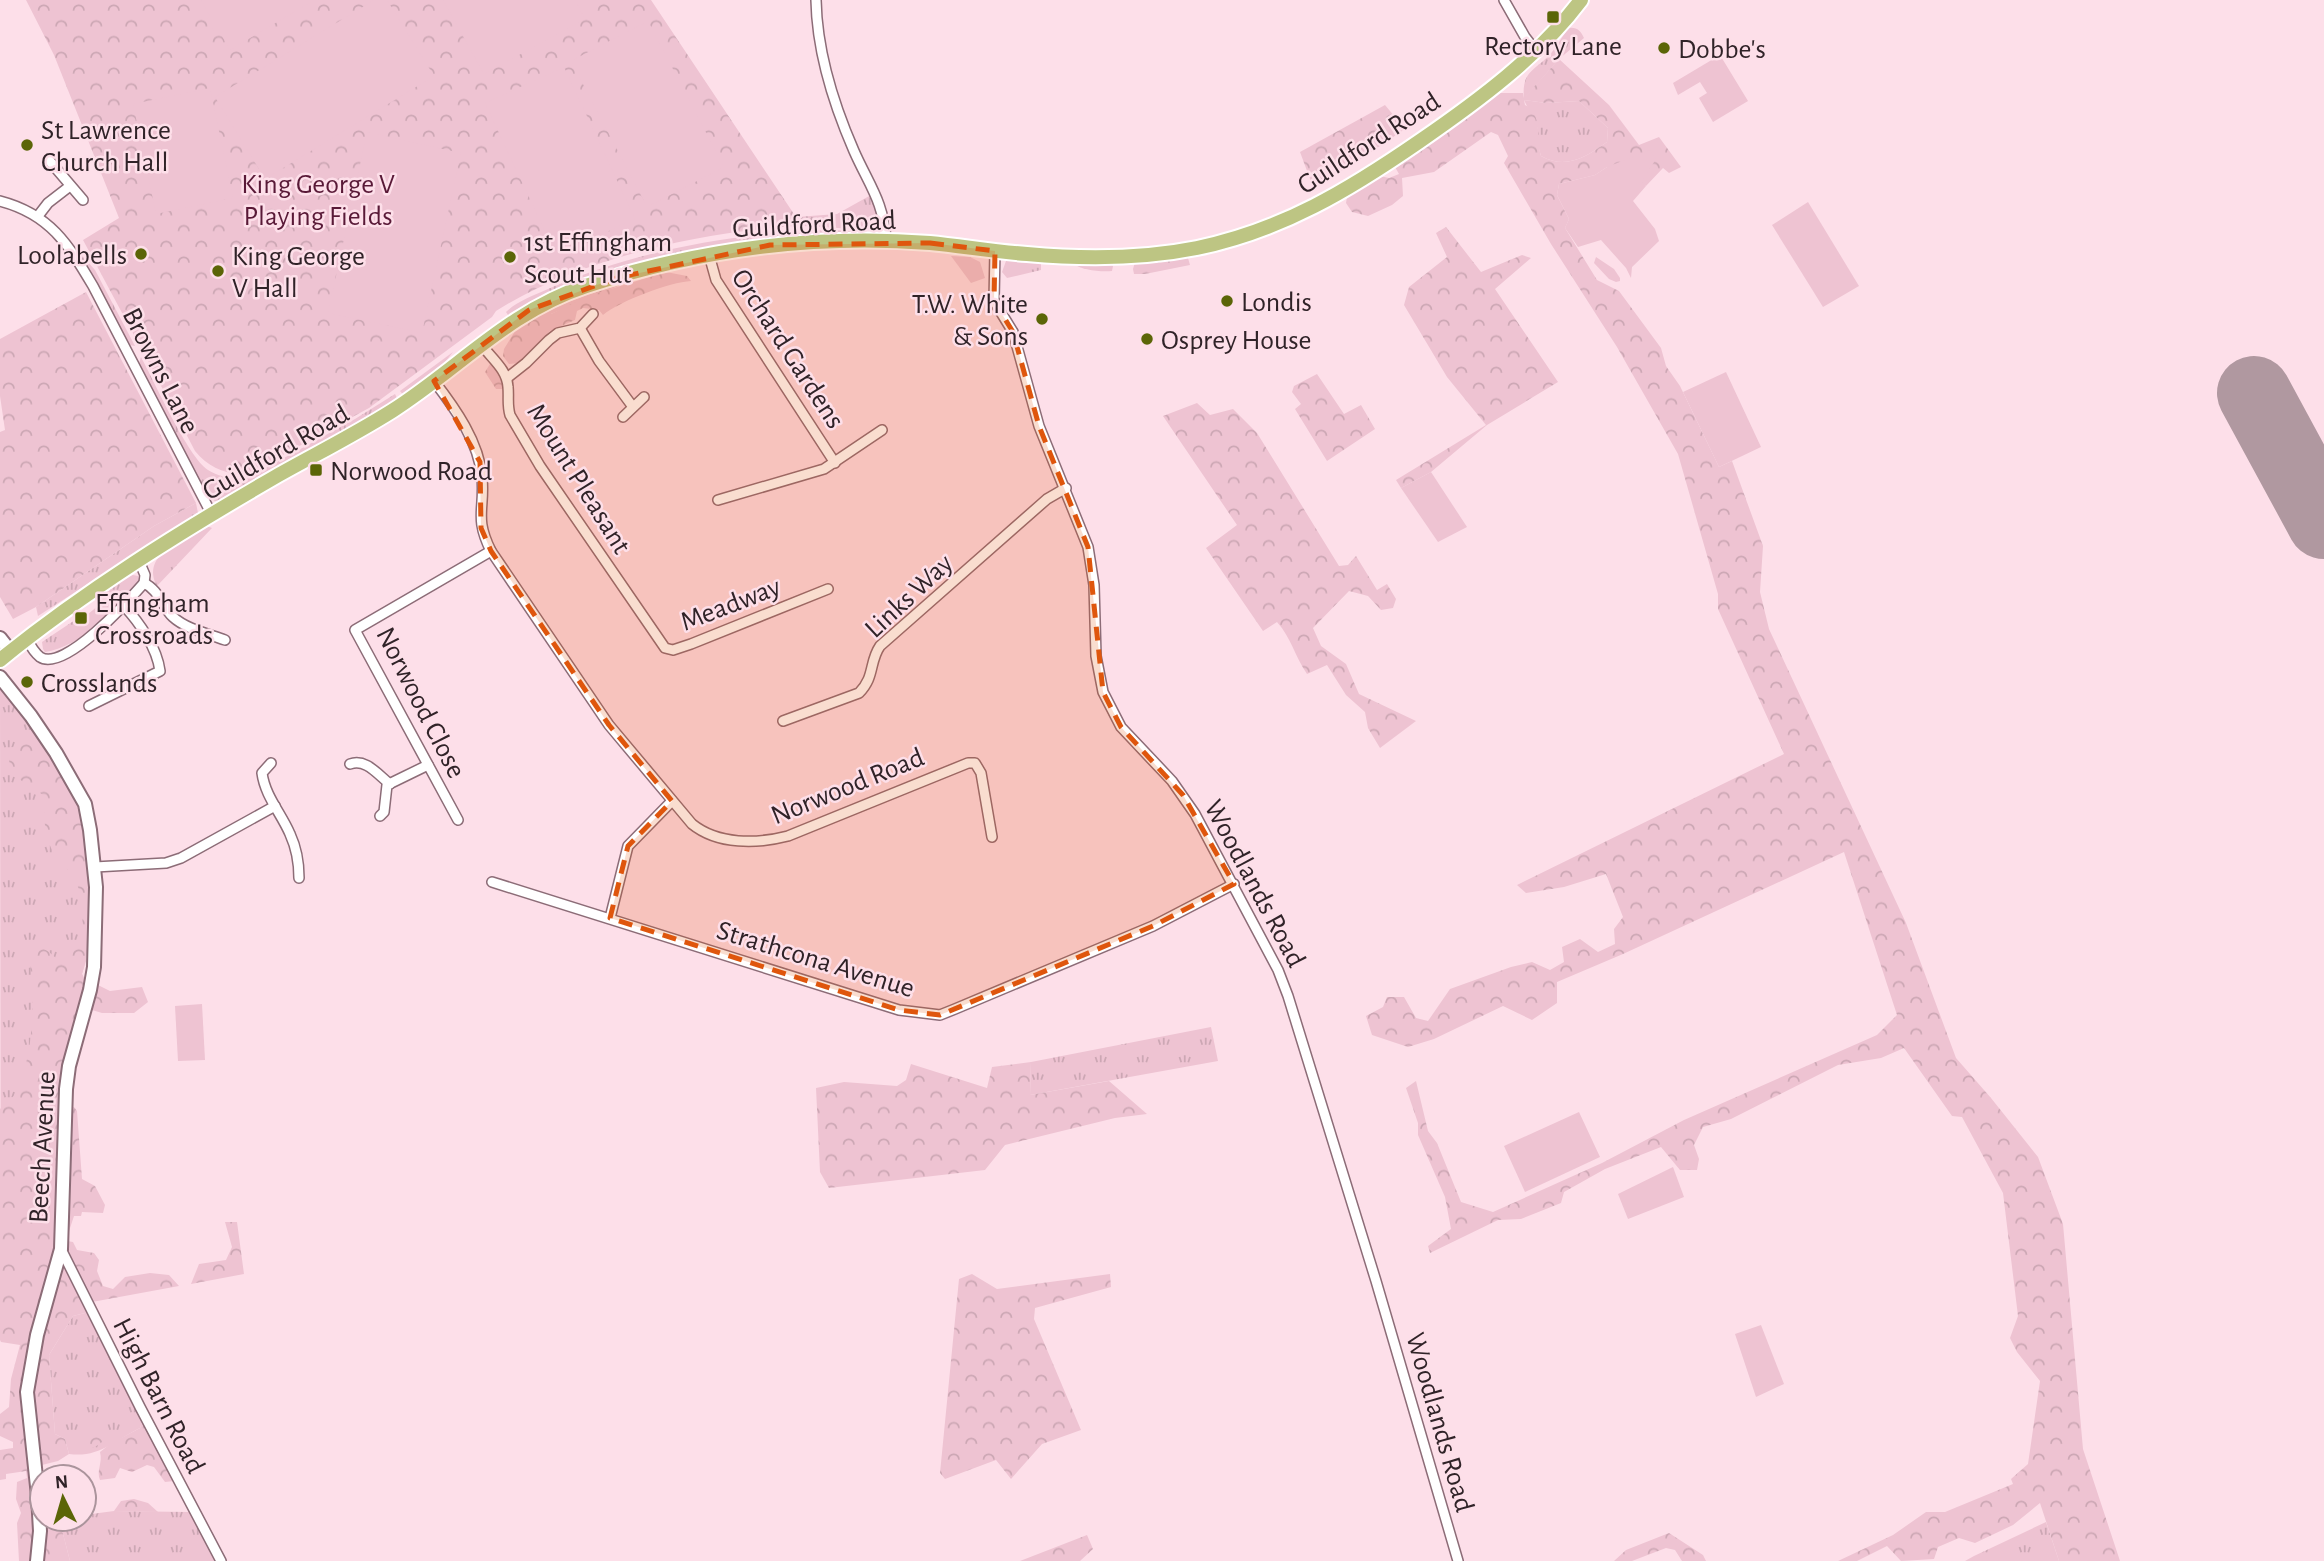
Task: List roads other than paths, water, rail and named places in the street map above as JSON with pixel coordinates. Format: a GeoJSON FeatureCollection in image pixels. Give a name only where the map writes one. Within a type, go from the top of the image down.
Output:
{"type":"FeatureCollection","features":[{"type":"Feature","properties":{"kind":"main road","name":"Guildford Road"},"geometry":{"type":"LineString","coordinates":[[5,656],[139,561],[212,515],[379,419],[529,310],[557,297],[625,275],[709,255],[769,245],[837,240],[886,241],[1086,257],[1155,254],[1224,242],[1270,227],[1328,201],[1386,164],[1505,77],[1535,50],[1581,0]]}},
{"type":"Feature","properties":{"kind":"street"},"geometry":{"type":"LineString","coordinates":[[816,0],[820,48],[834,99],[856,155],[883,210],[886,241]]}},
{"type":"Feature","properties":{"kind":"street"},"geometry":{"type":"LineString","coordinates":[[1504,0],[1535,50]]}},
{"type":"Feature","properties":{"kind":"street"},"geometry":{"type":"LineString","coordinates":[[48,159],[83,200]]}},
{"type":"Feature","properties":{"kind":"street"},"geometry":{"type":"LineString","coordinates":[[38,216],[48,203],[70,186]]}},
{"type":"Feature","properties":{"kind":"street","name":"Browns Lane"},"geometry":{"type":"LineString","coordinates":[[0,201],[38,216],[63,240],[93,286],[212,515]]}},
{"type":"Feature","properties":{"kind":"street","name":"Woodlands Road"},"geometry":{"type":"LineString","coordinates":[[995,251],[994,302],[1013,332],[1039,426],[1088,547],[1092,566],[1096,656],[1103,692],[1121,727],[1183,795],[1265,942],[1288,996],[1376,1281],[1458,1561]]}},
{"type":"Feature","properties":{"kind":"street","name":"Orchard Gardens"},"geometry":{"type":"LineString","coordinates":[[709,255],[716,281],[835,463]]}},
{"type":"Feature","properties":{"kind":"street"},"geometry":{"type":"LineString","coordinates":[[507,378],[558,333],[580,328],[593,314]]}},
{"type":"Feature","properties":{"kind":"street"},"geometry":{"type":"LineString","coordinates":[[580,328],[599,361],[633,407]]}},
{"type":"Feature","properties":{"kind":"street","name":"Mount Pleasant"},"geometry":{"type":"LineString","coordinates":[[481,345],[507,378],[507,407],[540,466],[655,633]]}},
{"type":"Feature","properties":{"kind":"street","name":"Norwood Road"},"geometry":{"type":"LineString","coordinates":[[434,381],[472,440],[480,462],[483,481],[481,528],[491,551],[609,726],[692,824],[705,834],[734,840],[769,841],[788,836],[958,765],[975,763],[981,773],[992,837]]}},
{"type":"Feature","properties":{"kind":"street"},"geometry":{"type":"LineString","coordinates":[[623,417],[643,397]]}},
{"type":"Feature","properties":{"kind":"street","name":"Orchard Gardens"},"geometry":{"type":"LineString","coordinates":[[718,500],[808,475],[835,463],[882,430]]}},
{"type":"Feature","properties":{"kind":"street","name":"Links Way"},"geometry":{"type":"LineString","coordinates":[[783,721],[859,693],[867,684],[874,656],[880,646],[1047,499],[1066,488]]}},
{"type":"Feature","properties":{"kind":"street","name":"Norwood Close"},"geometry":{"type":"LineString","coordinates":[[458,820],[355,630],[491,551]]}},
{"type":"Feature","properties":{"kind":"street"},"geometry":{"type":"LineString","coordinates":[[27,639],[39,657],[47,659],[74,649],[92,637],[144,583],[145,575],[139,561]]}},
{"type":"Feature","properties":{"kind":"street"},"geometry":{"type":"LineString","coordinates":[[144,583],[155,591],[173,617],[225,640]]}},
{"type":"Feature","properties":{"kind":"street","name":"Meadway"},"geometry":{"type":"LineString","coordinates":[[655,633],[665,648],[673,650],[828,589]]}},
{"type":"Feature","properties":{"kind":"street"},"geometry":{"type":"LineString","coordinates":[[89,706],[160,671],[158,656],[124,606]]}},
{"type":"Feature","properties":{"kind":"street"},"geometry":{"type":"LineString","coordinates":[[0,638],[5,656]]}},
{"type":"Feature","properties":{"kind":"street","name":"Beech Avenue"},"geometry":{"type":"LineString","coordinates":[[0,677],[44,733],[85,804],[95,867],[96,936],[90,990],[65,1088],[61,1249],[34,1346],[27,1392],[38,1496],[40,1531],[37,1561]]}},
{"type":"Feature","properties":{"kind":"street"},"geometry":{"type":"LineString","coordinates":[[350,764],[355,762],[368,766],[390,784]]}},
{"type":"Feature","properties":{"kind":"street"},"geometry":{"type":"LineString","coordinates":[[271,763],[262,773],[264,783],[296,850],[299,878]]}},
{"type":"Feature","properties":{"kind":"street"},"geometry":{"type":"LineString","coordinates":[[380,816],[384,812],[387,785],[428,765]]}},
{"type":"Feature","properties":{"kind":"street"},"geometry":{"type":"LineString","coordinates":[[610,918],[628,846],[672,801]]}},
{"type":"Feature","properties":{"kind":"street"},"geometry":{"type":"LineString","coordinates":[[95,867],[166,863],[181,858],[275,806]]}},
{"type":"Feature","properties":{"kind":"street","name":"Strathcona Avenue"},"geometry":{"type":"LineString","coordinates":[[492,882],[899,1010],[940,1015],[1153,926],[1234,884]]}},
{"type":"Feature","properties":{"kind":"street","name":"High Barn Road"},"geometry":{"type":"LineString","coordinates":[[61,1249],[221,1561]]}},
{"type":"Feature","properties":{"kind":"place","name":"Rectory Lane"},"geometry":{"type":"Point","coordinates":[1553,17]}},
{"type":"Feature","properties":{"kind":"place","name":"Dobbe's"},"geometry":{"type":"Point","coordinates":[1664,48]}},
{"type":"Feature","properties":{"kind":"place","name":"St Lawrence Church Hall"},"geometry":{"type":"Point","coordinates":[27,145]}},
{"type":"Feature","properties":{"kind":"place","name":"Loolabells"},"geometry":{"type":"Point","coordinates":[141,254]}},
{"type":"Feature","properties":{"kind":"place","name":"1st Effingham Scout Hut"},"geometry":{"type":"Point","coordinates":[510,257]}},
{"type":"Feature","properties":{"kind":"place","name":"King George V Hall"},"geometry":{"type":"Point","coordinates":[218,271]}},
{"type":"Feature","properties":{"kind":"place","name":"Londis"},"geometry":{"type":"Point","coordinates":[1227,301]}},
{"type":"Feature","properties":{"kind":"place","name":"T.W. White & Sons"},"geometry":{"type":"Point","coordinates":[1042,319]}},
{"type":"Feature","properties":{"kind":"place","name":"Osprey House"},"geometry":{"type":"Point","coordinates":[1147,339]}},
{"type":"Feature","properties":{"kind":"place","name":"Norwood Road"},"geometry":{"type":"Point","coordinates":[316,470]}},
{"type":"Feature","properties":{"kind":"place","name":"Effingham Crossroads"},"geometry":{"type":"Point","coordinates":[81,618]}},
{"type":"Feature","properties":{"kind":"place","name":"Crosslands"},"geometry":{"type":"Point","coordinates":[27,682]}},
{"type":"Feature","properties":{"kind":"park label","name":"King George V Playing Fields"},"geometry":{"type":"Point","coordinates":[318,199]}}]}
